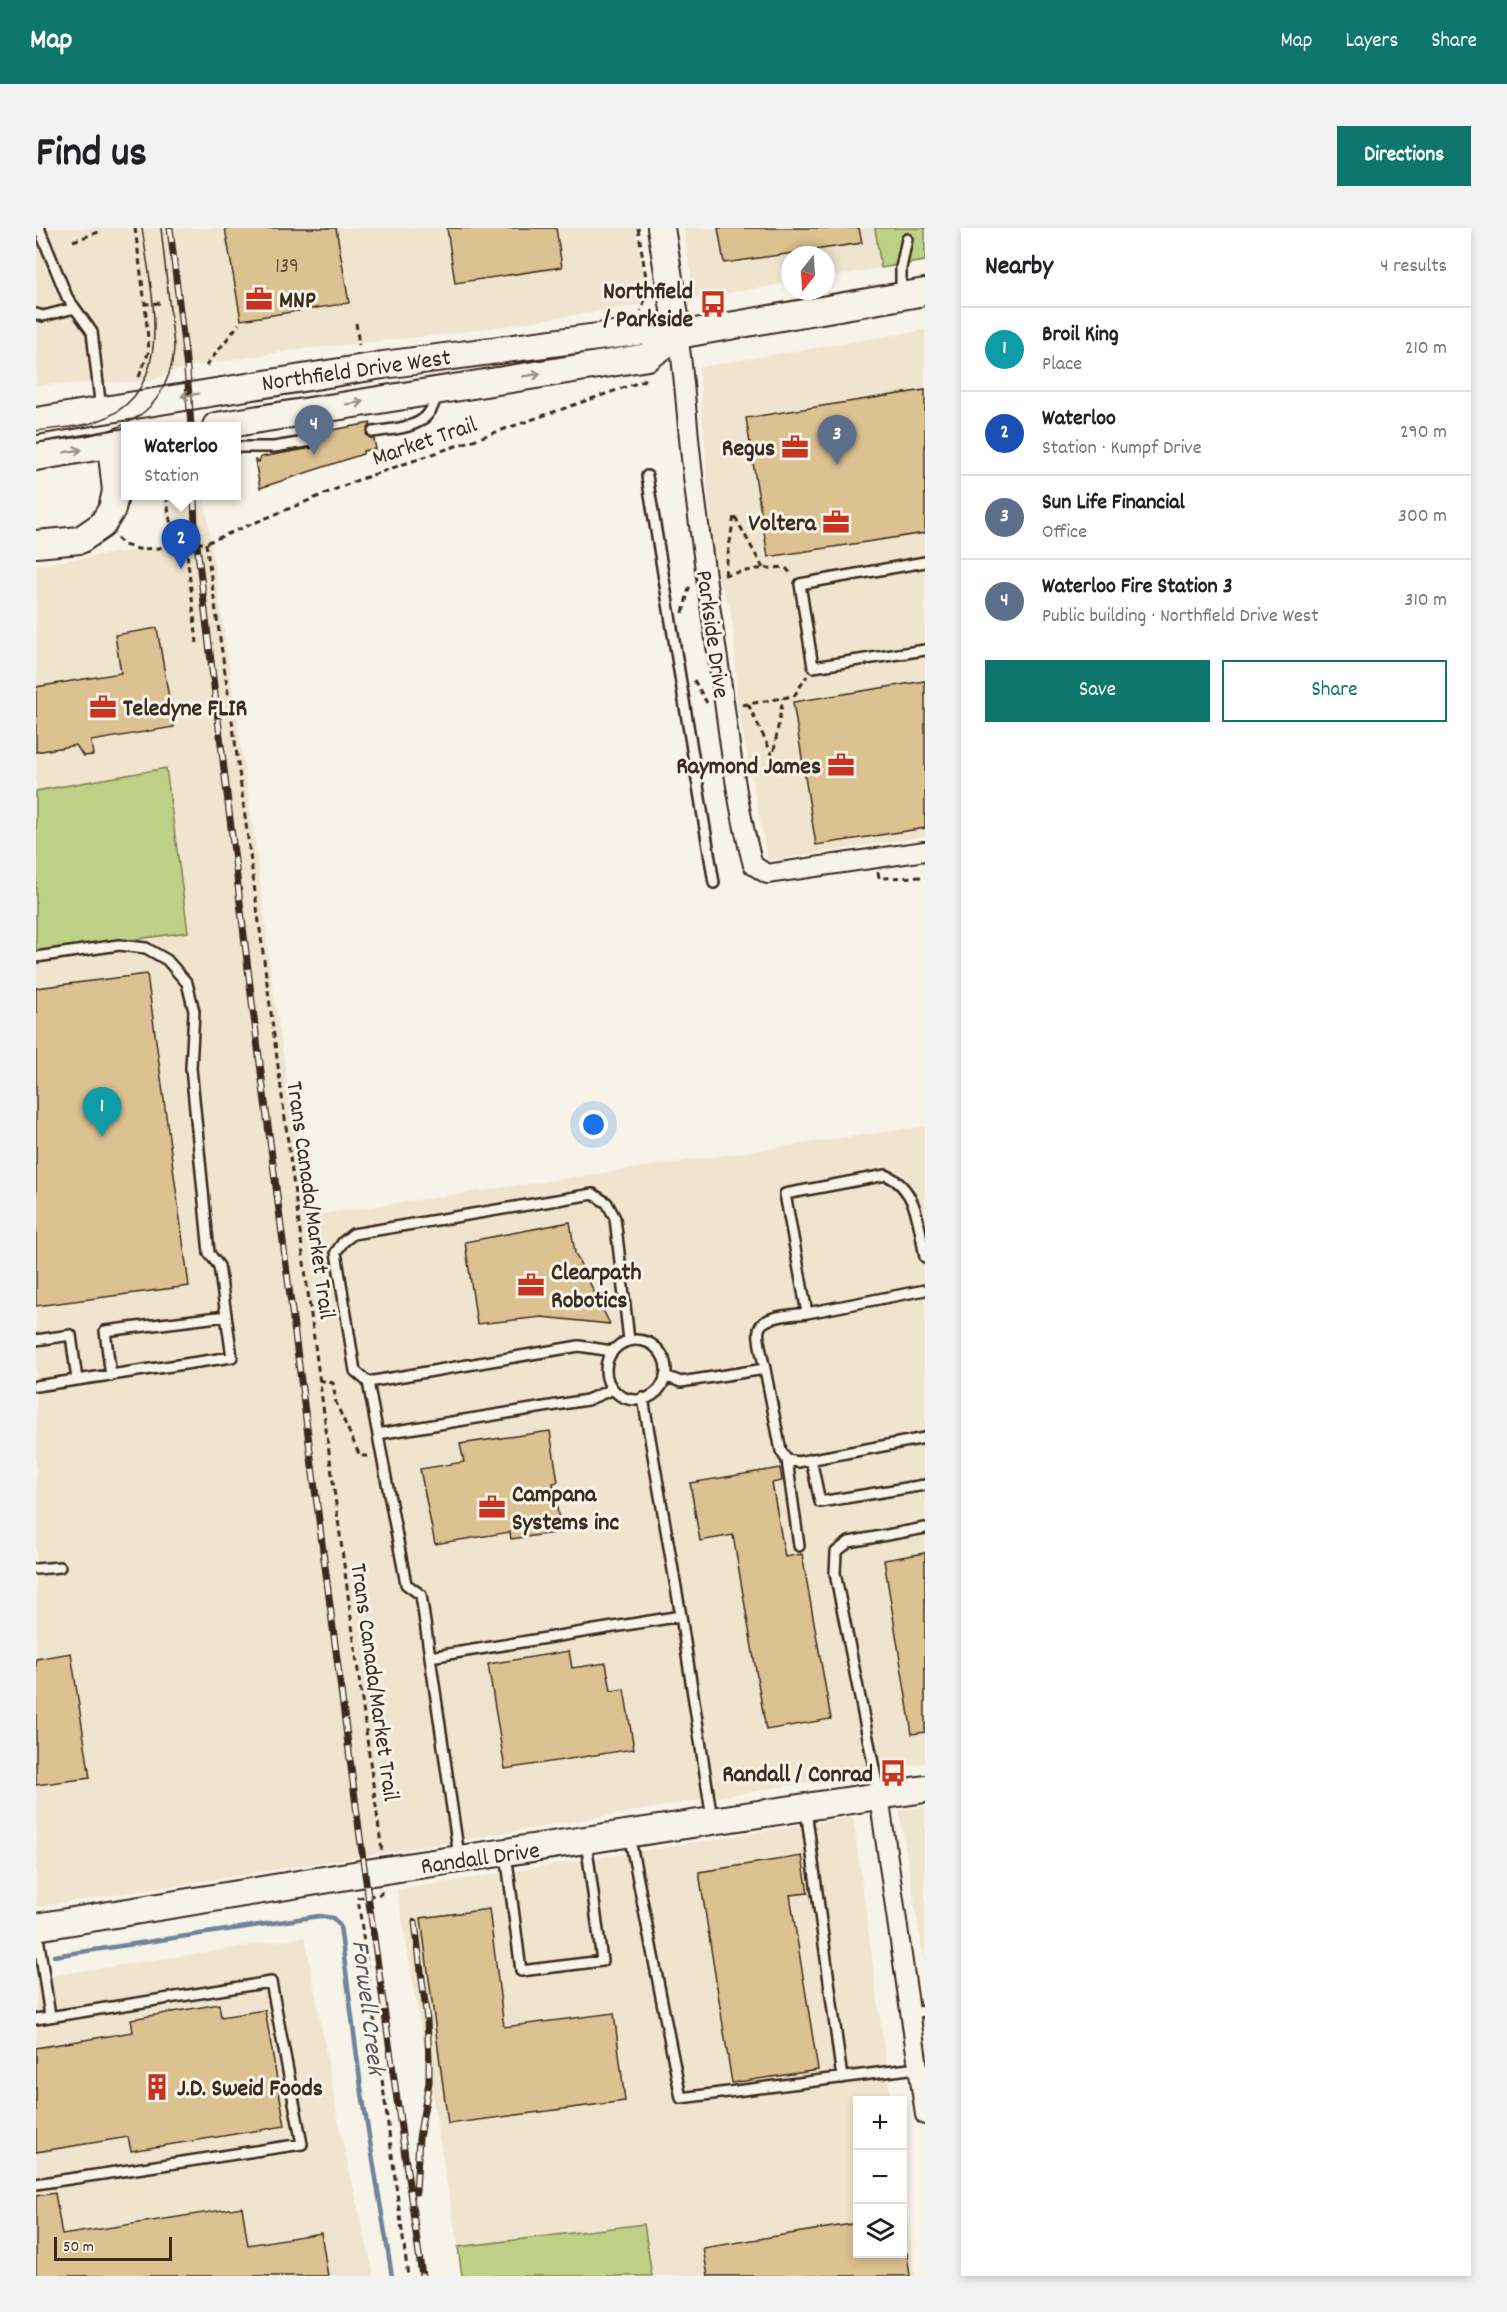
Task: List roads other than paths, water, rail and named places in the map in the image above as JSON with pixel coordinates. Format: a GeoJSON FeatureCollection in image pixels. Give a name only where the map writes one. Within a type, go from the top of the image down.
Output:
{"type":"FeatureCollection","features":[{"type":"Feature","properties":{"kind":"main road","name":"Parkside Drive"},"geometry":{"type":"LineString","coordinates":[[661,228],[678,335]]}},
{"type":"Feature","properties":{"kind":"main road","name":"Northfield Drive West"},"geometry":{"type":"LineString","coordinates":[[36,421],[229,388],[413,361],[644,331],[678,335],[913,295]]}},
{"type":"Feature","properties":{"kind":"main road","name":"Northfield Drive West"},"geometry":{"type":"LineString","coordinates":[[241,430],[438,390],[648,357],[678,335]]}},
{"type":"Feature","properties":{"kind":"main road"},"geometry":{"type":"LineString","coordinates":[[413,361],[430,372],[438,390]]}},
{"type":"Feature","properties":{"kind":"main road"},"geometry":{"type":"LineString","coordinates":[[229,388],[230,422]]}},
{"type":"Feature","properties":{"kind":"main road"},"geometry":{"type":"LineString","coordinates":[[36,457],[118,443],[116,491],[112,509],[102,525],[80,540],[36,544]]}},
{"type":"Feature","properties":{"kind":"main road","name":"Randall Drive"},"geometry":{"type":"LineString","coordinates":[[36,1927],[366,1873],[925,1789]]}},
{"type":"Feature","properties":{"kind":"street","name":"Parkside Drive"},"geometry":{"type":"LineString","coordinates":[[678,335],[708,595],[731,753],[746,841],[753,865],[767,874],[925,851]]}},
{"type":"Feature","properties":{"kind":"street"},"geometry":{"type":"LineString","coordinates":[[879,1796],[918,2012],[925,2115]]}},
{"type":"Feature","properties":{"kind":"lane"},"geometry":{"type":"LineString","coordinates":[[39,228],[67,297],[92,332],[100,410]]}},
{"type":"Feature","properties":{"kind":"lane"},"geometry":{"type":"LineString","coordinates":[[907,239],[901,268],[913,295]]}},
{"type":"Feature","properties":{"kind":"lane"},"geometry":{"type":"LineString","coordinates":[[36,314],[43,316],[75,308]]}},
{"type":"Feature","properties":{"kind":"lane"},"geometry":{"type":"LineString","coordinates":[[373,432],[411,426],[425,419],[435,406],[438,390]]}},
{"type":"Feature","properties":{"kind":"lane"},"geometry":{"type":"LineString","coordinates":[[241,436],[274,447],[310,441]]}},
{"type":"Feature","properties":{"kind":"lane"},"geometry":{"type":"LineString","coordinates":[[647,476],[714,882]]}},
{"type":"Feature","properties":{"kind":"lane"},"geometry":{"type":"LineString","coordinates":[[925,562],[800,584],[813,667],[925,650]]}},
{"type":"Feature","properties":{"kind":"lane"},"geometry":{"type":"LineString","coordinates":[[36,957],[119,945],[146,948],[167,960],[187,983],[194,1011],[191,1068],[209,1253],[219,1266],[232,1357],[36,1386]]}},
{"type":"Feature","properties":{"kind":"lane"},"geometry":{"type":"LineString","coordinates":[[807,1313],[785,1194],[886,1175],[895,1179],[906,1188],[914,1205],[925,1257]]}},
{"type":"Feature","properties":{"kind":"lane"},"geometry":{"type":"LineString","coordinates":[[460,1860],[421,1595],[406,1584],[368,1382],[356,1371],[336,1252],[342,1242],[353,1234],[593,1194],[608,1203],[615,1218],[629,1340]]}},
{"type":"Feature","properties":{"kind":"lane"},"geometry":{"type":"LineString","coordinates":[[799,1546],[787,1460],[781,1451],[765,1369],[759,1330],[762,1323],[768,1319],[925,1290]]}},
{"type":"Feature","properties":{"kind":"lane"},"geometry":{"type":"LineString","coordinates":[[111,1376],[105,1331],[226,1316]]}},
{"type":"Feature","properties":{"kind":"lane"},"geometry":{"type":"LineString","coordinates":[[36,1340],[71,1335],[77,1380]]}},
{"type":"Feature","properties":{"kind":"lane"},"geometry":{"type":"LineString","coordinates":[[629,1340],[640,1340],[658,1349],[665,1365],[665,1376],[660,1386],[653,1394],[643,1398],[627,1398],[613,1389],[608,1381],[607,1361],[612,1351],[629,1340]]}},
{"type":"Feature","properties":{"kind":"lane"},"geometry":{"type":"LineString","coordinates":[[368,1382],[579,1346],[612,1351]]}},
{"type":"Feature","properties":{"kind":"lane"},"geometry":{"type":"LineString","coordinates":[[665,1376],[681,1382],[765,1369]]}},
{"type":"Feature","properties":{"kind":"lane"},"geometry":{"type":"LineString","coordinates":[[378,1434],[586,1400],[613,1389]]}},
{"type":"Feature","properties":{"kind":"lane"},"geometry":{"type":"LineString","coordinates":[[643,1398],[681,1616],[712,1822]]}},
{"type":"Feature","properties":{"kind":"lane"},"geometry":{"type":"LineString","coordinates":[[787,1460],[798,1462],[925,1438]]}},
{"type":"Feature","properties":{"kind":"lane"},"geometry":{"type":"LineString","coordinates":[[811,1459],[820,1502],[925,1485]]}},
{"type":"Feature","properties":{"kind":"lane"},"geometry":{"type":"LineString","coordinates":[[879,1796],[834,1573],[836,1552],[849,1542],[925,1528]]}},
{"type":"Feature","properties":{"kind":"lane"},"geometry":{"type":"LineString","coordinates":[[36,1569],[60,1567]]}},
{"type":"Feature","properties":{"kind":"lane"},"geometry":{"type":"LineString","coordinates":[[430,1657],[681,1616]]}},
{"type":"Feature","properties":{"kind":"lane"},"geometry":{"type":"LineString","coordinates":[[806,1807],[842,2078]]}},
{"type":"Feature","properties":{"kind":"lane"},"geometry":{"type":"LineString","coordinates":[[629,1834],[681,2098],[842,2078],[920,2058]]}},
{"type":"Feature","properties":{"kind":"lane"},"geometry":{"type":"LineString","coordinates":[[506,1853],[521,1971],[602,1960],[586,1841]]}},
{"type":"Feature","properties":{"kind":"lane"},"geometry":{"type":"LineString","coordinates":[[36,1927],[51,2016]]}},
{"type":"Feature","properties":{"kind":"lane"},"geometry":{"type":"LineString","coordinates":[[36,2019],[271,1982],[302,2144],[36,2184]]}},
{"type":"Feature","properties":{"kind":"waterway","name":"Forwell Creek"},"geometry":{"type":"LineString","coordinates":[[54,1956],[319,1916],[333,1918],[340,1926],[361,2087],[392,2276]]}},
{"type":"Feature","properties":{"kind":"tram line"},"geometry":{"type":"LineString","coordinates":[[36,431],[95,422],[122,408],[139,389],[150,366],[154,339],[150,282],[142,228]]}},
{"type":"Feature","properties":{"kind":"tram line"},"geometry":{"type":"LineString","coordinates":[[129,422],[141,415],[154,402],[164,386],[173,357],[174,346],[161,228]]}},
{"type":"Feature","properties":{"kind":"tram line"},"geometry":{"type":"LineString","coordinates":[[36,443],[91,435],[121,426]]}},
{"type":"Feature","properties":{"kind":"railway"},"geometry":{"type":"LineString","coordinates":[[170,228],[187,369],[191,422]]}},
{"type":"Feature","properties":{"kind":"railway"},"geometry":{"type":"LineString","coordinates":[[194,500],[195,528],[252,1002],[363,1860],[422,2276]]}},
{"type":"Feature","properties":{"kind":"railway"},"geometry":{"type":"LineString","coordinates":[[415,1922],[427,2020],[429,2058],[429,2082],[419,2138],[416,2192]]}},
{"type":"Feature","properties":{"kind":"place","name":"MNP"},"geometry":{"type":"Point","coordinates":[259,299]}},
{"type":"Feature","properties":{"kind":"place","name":"Northfield / Parkside"},"geometry":{"type":"Point","coordinates":[713,304]}},
{"type":"Feature","properties":{"kind":"place","name":"Regus"},"geometry":{"type":"Point","coordinates":[795,447]}},
{"type":"Feature","properties":{"kind":"place","name":"Waterloo Fire Station 3"},"geometry":{"type":"Point","coordinates":[314,455]}},
{"type":"Feature","properties":{"kind":"place","name":"Sun Life Financial"},"geometry":{"type":"Point","coordinates":[837,465]}},
{"type":"Feature","properties":{"kind":"place","name":"Voltera"},"geometry":{"type":"Point","coordinates":[836,522]}},
{"type":"Feature","properties":{"kind":"place","name":"Waterloo"},"geometry":{"type":"Point","coordinates":[181,569]}},
{"type":"Feature","properties":{"kind":"place","name":"Teledyne FLIR"},"geometry":{"type":"Point","coordinates":[103,707]}},
{"type":"Feature","properties":{"kind":"place","name":"Raymond James"},"geometry":{"type":"Point","coordinates":[841,765]}},
{"type":"Feature","properties":{"kind":"place","name":"Broil King"},"geometry":{"type":"Point","coordinates":[102,1137]}},
{"type":"Feature","properties":{"kind":"place","name":"Clearpath Robotics"},"geometry":{"type":"Point","coordinates":[531,1285]}},
{"type":"Feature","properties":{"kind":"place","name":"Campana Systems inc"},"geometry":{"type":"Point","coordinates":[492,1507]}},
{"type":"Feature","properties":{"kind":"place","name":"Randall / Conrad"},"geometry":{"type":"Point","coordinates":[893,1773]}},
{"type":"Feature","properties":{"kind":"place","name":"J.D. Sweid Foods"},"geometry":{"type":"Point","coordinates":[157,2087]}}]}
